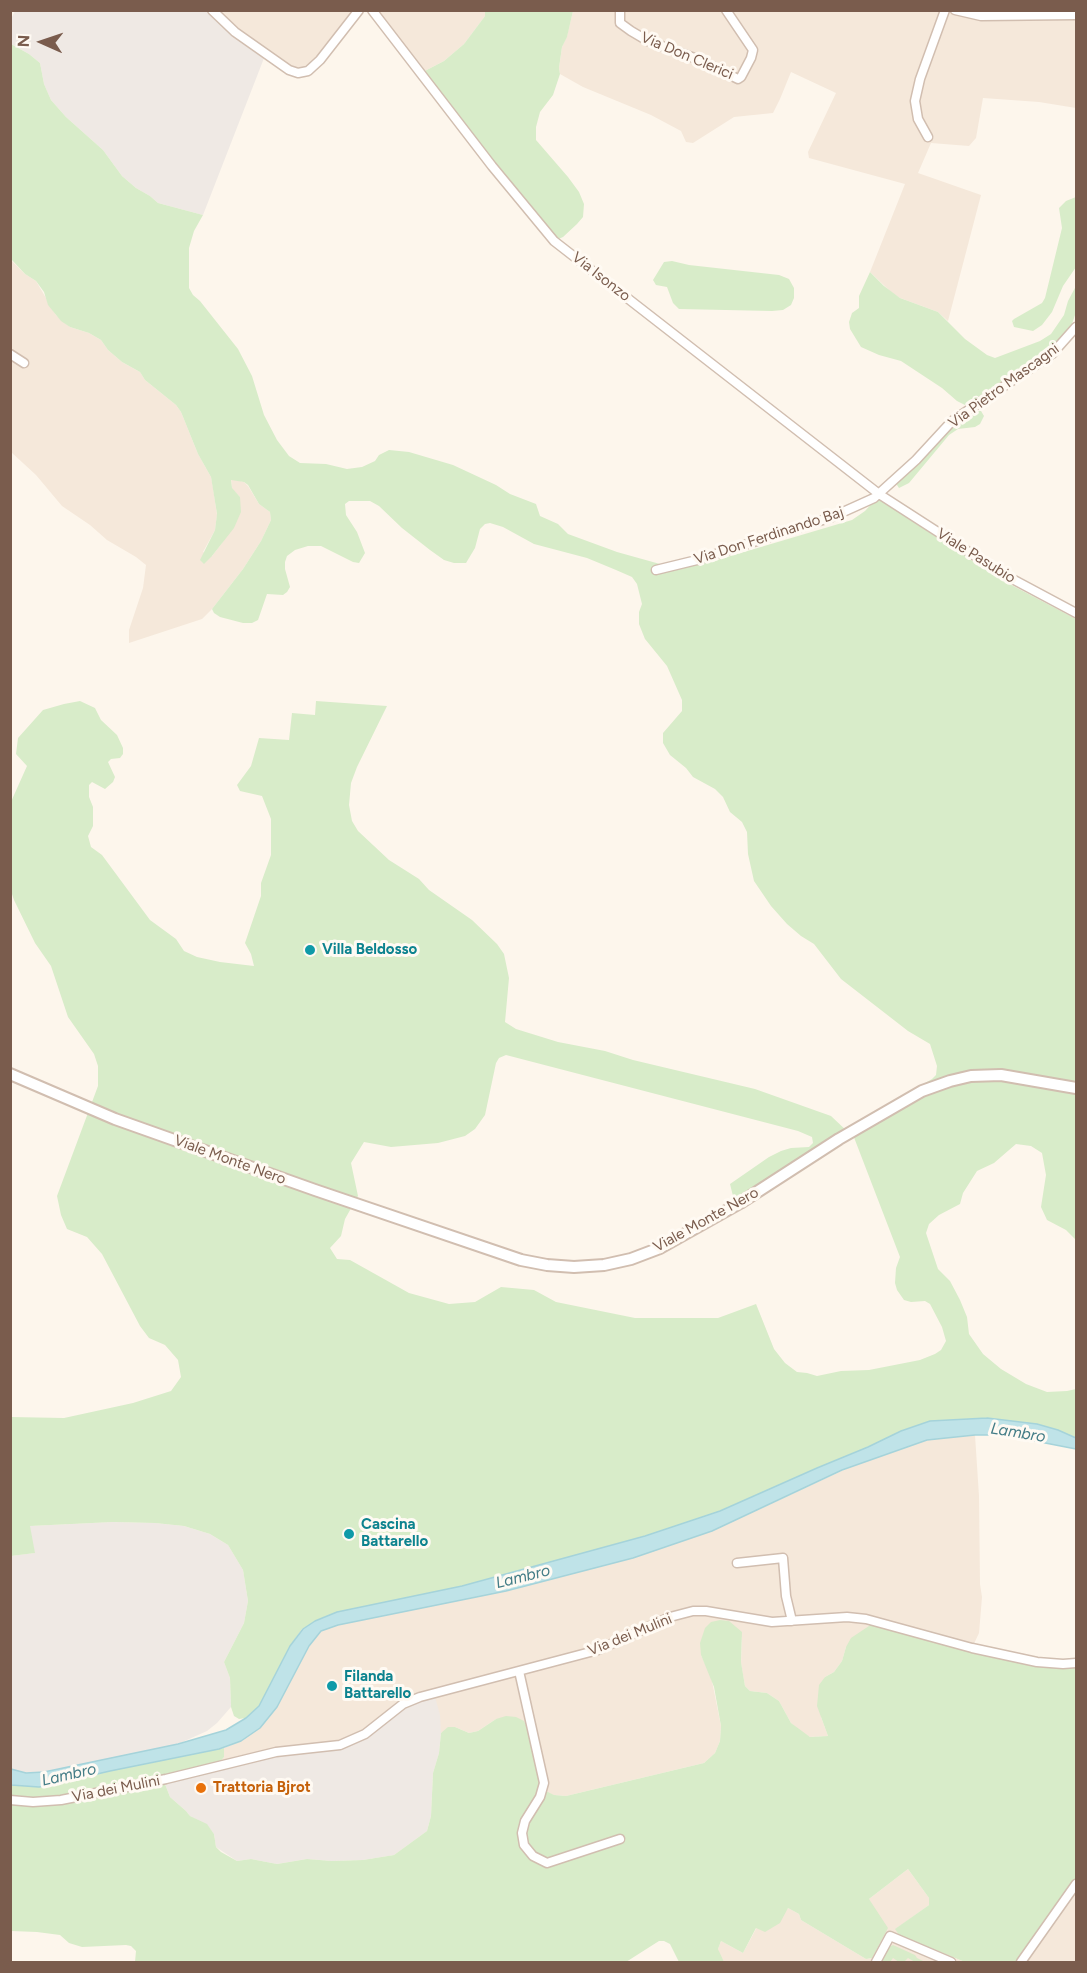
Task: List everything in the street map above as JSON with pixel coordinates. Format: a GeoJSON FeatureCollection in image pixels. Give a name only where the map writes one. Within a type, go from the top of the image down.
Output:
{"type":"FeatureCollection","features":[{"type":"Feature","properties":{"kind":"street"},"geometry":{"type":"LineString","coordinates":[[212,10],[235,32],[289,70],[298,72],[308,71],[320,60],[359,10]]}},
{"type":"Feature","properties":{"kind":"street","name":"Via Isonzo"},"geometry":{"type":"LineString","coordinates":[[372,10],[492,166],[554,241],[879,494]]}},
{"type":"Feature","properties":{"kind":"street","name":"Via Don Clerici"},"geometry":{"type":"LineString","coordinates":[[620,10],[620,23],[639,36],[738,79],[753,50],[726,10]]}},
{"type":"Feature","properties":{"kind":"street"},"geometry":{"type":"LineString","coordinates":[[928,137],[918,119],[915,101],[920,79],[945,10]]}},
{"type":"Feature","properties":{"kind":"street"},"geometry":{"type":"LineString","coordinates":[[955,10],[981,16],[1077,15]]}},
{"type":"Feature","properties":{"kind":"street","name":"Via Pietro Mascagni"},"geometry":{"type":"LineString","coordinates":[[879,494],[916,460],[952,421],[1052,354],[1077,327]]}},
{"type":"Feature","properties":{"kind":"street"},"geometry":{"type":"LineString","coordinates":[[10,354],[24,363]]}},
{"type":"Feature","properties":{"kind":"street","name":"Via Don Ferdinando Baj"},"geometry":{"type":"LineString","coordinates":[[656,570],[697,560],[832,517],[879,494]]}},
{"type":"Feature","properties":{"kind":"street","name":"Viale Pasubio"},"geometry":{"type":"LineString","coordinates":[[879,494],[1003,574],[1077,613]]}},
{"type":"Feature","properties":{"kind":"street","name":"Viale Monte Nero"},"geometry":{"type":"LineString","coordinates":[[10,1074],[115,1119],[315,1190],[521,1260],[574,1267],[604,1265],[631,1259],[660,1248],[740,1203],[849,1133],[922,1091],[950,1081],[971,1076],[1001,1075],[1077,1088]]}},
{"type":"Feature","properties":{"kind":"street"},"geometry":{"type":"LineString","coordinates":[[737,1563],[783,1558],[786,1596],[792,1622]]}},
{"type":"Feature","properties":{"kind":"street","name":"Via dei Mulini"},"geometry":{"type":"LineString","coordinates":[[10,1800],[33,1802],[61,1800],[166,1779],[276,1752],[340,1745],[365,1734],[403,1704],[434,1693],[598,1650],[670,1617],[693,1611],[772,1622],[847,1617],[866,1619],[972,1648],[1028,1660],[1063,1664],[1077,1663]]}},
{"type":"Feature","properties":{"kind":"street"},"geometry":{"type":"LineString","coordinates":[[519,1671],[544,1783],[540,1797],[525,1821],[522,1833],[524,1845],[533,1856],[547,1863],[620,1839]]}},
{"type":"Feature","properties":{"kind":"street"},"geometry":{"type":"LineString","coordinates":[[1021,1962],[1077,1884]]}},
{"type":"Feature","properties":{"kind":"street"},"geometry":{"type":"LineString","coordinates":[[876,1962],[890,1936],[951,1962]]}},
{"type":"Feature","properties":{"kind":"shaded area"},"geometry":{"type":"Polygon","coordinates":[[[15,11],[212,11],[266,53],[203,215],[158,203],[136,188],[122,176],[103,150],[66,117],[51,100],[44,84],[40,63],[11,44],[10,21],[15,11]]]}},
{"type":"Feature","properties":{"kind":"shaded area"},"geometry":{"type":"Polygon","coordinates":[[[212,11],[359,11],[308,71],[289,70],[212,11]]]}},
{"type":"Feature","properties":{"kind":"shaded area"},"geometry":{"type":"Polygon","coordinates":[[[372,11],[485,11],[485,16],[464,44],[444,61],[421,73],[372,11]]]}},
{"type":"Feature","properties":{"kind":"shaded area"},"geometry":{"type":"Polygon","coordinates":[[[573,11],[1076,11],[1076,108],[1039,102],[983,98],[976,138],[969,146],[931,143],[918,173],[981,195],[948,321],[938,312],[900,298],[870,272],[905,184],[809,158],[808,152],[836,93],[791,72],[773,113],[734,117],[693,143],[686,142],[681,131],[651,115],[583,87],[560,74],[562,47],[573,11]]]}},
{"type":"Feature","properties":{"kind":"shaded area"},"geometry":{"type":"Polygon","coordinates":[[[10,259],[36,281],[56,315],[70,327],[89,333],[101,340],[108,350],[122,362],[140,372],[145,380],[176,405],[181,412],[198,454],[211,477],[213,488],[217,515],[215,530],[203,552],[212,556],[222,543],[240,497],[232,489],[231,479],[244,482],[259,504],[270,512],[271,520],[261,541],[243,569],[202,619],[129,643],[129,630],[143,588],[146,565],[107,540],[62,506],[36,475],[11,452],[10,259]]]}},
{"type":"Feature","properties":{"kind":"shaded area"},"geometry":{"type":"Polygon","coordinates":[[[975,1435],[982,1597],[979,1633],[972,1648],[846,1647],[842,1661],[834,1672],[825,1677],[821,1717],[828,1736],[810,1737],[801,1732],[791,1723],[779,1701],[767,1693],[750,1691],[745,1686],[741,1663],[742,1637],[701,1655],[711,1676],[721,1726],[720,1741],[715,1753],[704,1763],[566,1796],[553,1795],[544,1790],[539,1781],[528,1730],[496,1719],[478,1731],[469,1733],[455,1727],[441,1733],[220,1762],[224,1757],[224,1748],[241,1741],[277,1707],[309,1646],[321,1631],[338,1625],[506,1591],[633,1558],[712,1531],[863,1461],[927,1440],[975,1435]]]}},
{"type":"Feature","properties":{"kind":"shaded area"},"geometry":{"type":"Polygon","coordinates":[[[113,1522],[184,1526],[210,1534],[228,1545],[243,1570],[248,1601],[244,1623],[224,1662],[230,1678],[231,1707],[207,1731],[178,1744],[44,1772],[26,1773],[11,1769],[11,1556],[34,1553],[29,1526],[113,1522]]]}},
{"type":"Feature","properties":{"kind":"shaded area"},"geometry":{"type":"Polygon","coordinates":[[[434,1693],[440,1715],[441,1733],[439,1753],[433,1773],[431,1816],[427,1831],[394,1855],[363,1860],[307,1859],[277,1864],[251,1859],[237,1861],[216,1847],[214,1834],[207,1825],[190,1816],[170,1797],[165,1784],[166,1779],[354,1740],[391,1712],[434,1693]]]}},
{"type":"Feature","properties":{"kind":"shaded area"},"geometry":{"type":"Polygon","coordinates":[[[908,1869],[929,1898],[929,1905],[896,1929],[899,1935],[965,1962],[724,1962],[720,1957],[718,1949],[721,1941],[743,1953],[757,1927],[788,1908],[799,1914],[801,1920],[866,1959],[872,1958],[869,1899],[908,1869]]]}},
{"type":"Feature","properties":{"kind":"shaded area"},"geometry":{"type":"Polygon","coordinates":[[[1076,1878],[1076,1962],[1017,1962],[1076,1878]]]}},
{"type":"Feature","properties":{"kind":"green space"},"geometry":{"type":"Polygon","coordinates":[[[485,11],[573,11],[567,37],[562,47],[560,74],[553,95],[540,112],[536,127],[536,140],[568,177],[579,192],[584,204],[583,217],[563,237],[554,241],[421,73],[444,61],[464,44],[485,16],[485,11]]]}},
{"type":"Feature","properties":{"kind":"green space"},"geometry":{"type":"Polygon","coordinates":[[[11,44],[40,63],[44,84],[51,100],[66,117],[103,150],[122,176],[158,203],[203,215],[194,231],[189,248],[189,288],[238,349],[252,376],[264,415],[277,440],[289,456],[300,463],[326,464],[347,469],[362,467],[375,461],[379,455],[389,450],[409,452],[453,465],[510,494],[536,504],[540,516],[558,524],[568,534],[617,552],[660,564],[670,571],[717,560],[852,520],[865,511],[877,498],[1000,579],[1076,619],[1076,1240],[1066,1230],[1047,1220],[1041,1207],[1046,1175],[1042,1153],[1031,1146],[1016,1144],[994,1163],[977,1171],[963,1193],[960,1204],[939,1215],[929,1224],[926,1233],[938,1269],[950,1281],[967,1317],[969,1334],[983,1354],[1001,1369],[1026,1384],[1047,1392],[1076,1389],[1076,1438],[1037,1424],[987,1418],[961,1420],[901,1431],[720,1511],[667,1530],[462,1586],[337,1612],[302,1629],[290,1646],[259,1706],[246,1718],[239,1719],[234,1716],[231,1707],[230,1678],[224,1662],[244,1623],[248,1601],[243,1570],[228,1545],[210,1534],[184,1526],[155,1523],[113,1522],[30,1526],[35,1553],[11,1556],[11,1417],[64,1418],[133,1403],[171,1391],[181,1377],[178,1360],[165,1345],[149,1338],[140,1326],[102,1254],[87,1237],[67,1229],[57,1196],[98,1086],[98,1066],[94,1054],[68,1017],[51,966],[35,943],[14,900],[10,888],[10,804],[27,766],[16,754],[18,738],[43,710],[64,704],[80,701],[95,708],[101,720],[117,735],[123,748],[120,758],[111,759],[108,762],[115,777],[113,782],[105,789],[92,782],[89,785],[89,797],[93,807],[93,826],[88,836],[91,847],[102,855],[150,920],[176,939],[184,951],[197,957],[220,962],[254,966],[245,943],[261,896],[261,883],[271,855],[271,819],[262,796],[240,791],[237,785],[251,766],[259,738],[289,740],[292,713],[315,715],[316,701],[387,706],[351,783],[349,805],[352,821],[358,831],[389,860],[419,879],[429,890],[472,920],[497,944],[504,954],[509,978],[505,1022],[516,1029],[558,1042],[605,1051],[633,1060],[755,1089],[831,1116],[849,1133],[740,1203],[733,1196],[730,1184],[781,1151],[809,1147],[813,1143],[812,1137],[798,1131],[506,1055],[499,1058],[496,1063],[485,1115],[475,1129],[465,1136],[438,1143],[391,1147],[364,1142],[351,1163],[358,1196],[345,1219],[341,1236],[330,1248],[337,1259],[350,1260],[409,1293],[449,1304],[475,1302],[501,1287],[534,1290],[556,1302],[635,1318],[718,1318],[756,1304],[774,1349],[785,1363],[797,1372],[817,1376],[841,1371],[869,1370],[920,1360],[941,1350],[946,1341],[942,1327],[930,1304],[925,1301],[904,1300],[897,1290],[896,1268],[900,1257],[850,1127],[936,1075],[937,1066],[930,1044],[908,1031],[841,979],[814,944],[787,924],[754,881],[748,854],[747,832],[742,822],[730,812],[723,797],[715,789],[693,777],[670,755],[663,743],[663,733],[682,711],[682,700],[667,666],[645,639],[639,624],[642,604],[637,584],[632,577],[587,558],[534,544],[503,527],[490,523],[480,529],[475,548],[466,563],[454,563],[444,560],[430,550],[379,506],[370,501],[349,501],[345,504],[346,515],[357,532],[365,553],[359,563],[321,546],[308,546],[295,550],[287,556],[285,562],[290,587],[283,595],[267,594],[258,620],[243,623],[220,617],[214,613],[212,609],[261,541],[271,520],[270,512],[259,504],[248,485],[231,480],[232,488],[240,497],[241,512],[234,528],[204,564],[200,560],[215,530],[217,514],[211,477],[198,454],[181,412],[176,405],[145,380],[140,372],[122,362],[108,350],[101,340],[61,321],[48,305],[44,292],[36,281],[25,274],[11,259],[11,44]]]}},
{"type":"Feature","properties":{"kind":"green space"},"geometry":{"type":"Polygon","coordinates":[[[1076,197],[1076,267],[1063,286],[1052,312],[1042,325],[1033,331],[1014,327],[1012,321],[1014,319],[1042,303],[1045,298],[1062,228],[1059,208],[1066,201],[1076,197]]]}},
{"type":"Feature","properties":{"kind":"green space"},"geometry":{"type":"Polygon","coordinates":[[[672,261],[779,275],[789,279],[794,288],[794,298],[791,305],[783,310],[679,309],[673,303],[667,287],[656,285],[653,280],[664,262],[672,261]]]}},
{"type":"Feature","properties":{"kind":"green space"},"geometry":{"type":"Polygon","coordinates":[[[870,272],[900,298],[938,312],[965,339],[995,358],[1040,341],[1051,334],[1064,315],[1076,286],[1076,312],[1072,324],[1060,341],[1044,356],[967,406],[901,361],[861,347],[850,329],[849,322],[852,313],[859,308],[859,296],[870,272]]]}},
{"type":"Feature","properties":{"kind":"green space"},"geometry":{"type":"Polygon","coordinates":[[[971,411],[981,411],[984,416],[980,424],[975,427],[958,429],[949,435],[909,483],[899,488],[895,482],[952,423],[971,411]]]}},
{"type":"Feature","properties":{"kind":"green space"},"geometry":{"type":"Polygon","coordinates":[[[729,1621],[742,1632],[741,1662],[745,1686],[750,1691],[767,1693],[779,1701],[791,1723],[810,1737],[828,1736],[817,1706],[819,1685],[825,1677],[834,1672],[842,1661],[851,1638],[875,1622],[1037,1662],[1076,1663],[1076,1878],[1017,1962],[965,1962],[899,1935],[895,1929],[929,1905],[929,1898],[908,1869],[869,1899],[888,1928],[872,1958],[866,1959],[801,1920],[799,1914],[788,1908],[780,1923],[765,1932],[756,1928],[743,1953],[721,1941],[718,1949],[724,1962],[679,1962],[670,1944],[659,1941],[626,1962],[135,1962],[136,1951],[131,1946],[82,1947],[69,1943],[60,1935],[11,1931],[11,1785],[39,1787],[224,1748],[224,1757],[220,1762],[166,1779],[165,1784],[170,1797],[190,1816],[207,1824],[214,1834],[216,1847],[221,1852],[237,1861],[251,1859],[277,1864],[307,1859],[363,1860],[394,1855],[427,1831],[431,1816],[433,1773],[439,1753],[441,1733],[448,1727],[455,1727],[469,1733],[478,1731],[496,1719],[506,1716],[524,1721],[539,1781],[544,1790],[554,1795],[566,1796],[704,1763],[715,1753],[720,1741],[721,1726],[714,1687],[701,1655],[700,1643],[705,1628],[711,1622],[729,1621]]]}},
{"type":"Feature","properties":{"kind":"green space"},"geometry":{"type":"Polygon","coordinates":[[[893,1945],[925,1962],[915,1962],[908,1958],[904,1962],[899,1962],[893,1958],[890,1962],[881,1962],[889,1947],[893,1945]]]}},
{"type":"Feature","properties":{"kind":"water","name":"Lambro"},"geometry":{"type":"Polygon","coordinates":[[[987,1418],[1037,1424],[1058,1430],[1076,1438],[1076,1449],[1004,1435],[975,1435],[927,1440],[842,1470],[712,1531],[633,1558],[506,1591],[338,1625],[321,1631],[309,1646],[277,1707],[260,1728],[241,1741],[219,1749],[50,1785],[39,1787],[11,1785],[11,1769],[26,1773],[44,1772],[178,1744],[226,1730],[246,1718],[259,1706],[290,1646],[303,1629],[337,1612],[462,1586],[645,1536],[720,1511],[901,1431],[930,1421],[987,1418]]]}},
{"type":"Feature","properties":{"kind":"place","name":"Villa Beldosso"},"geometry":{"type":"Point","coordinates":[310,950]}},
{"type":"Feature","properties":{"kind":"place","name":"Cascina Battarello"},"geometry":{"type":"Point","coordinates":[349,1534]}},
{"type":"Feature","properties":{"kind":"place","name":"Filanda Battarello"},"geometry":{"type":"Point","coordinates":[332,1686]}},
{"type":"Feature","properties":{"kind":"place","name":"Trattoria Bjrot"},"geometry":{"type":"Point","coordinates":[201,1788]}}]}
